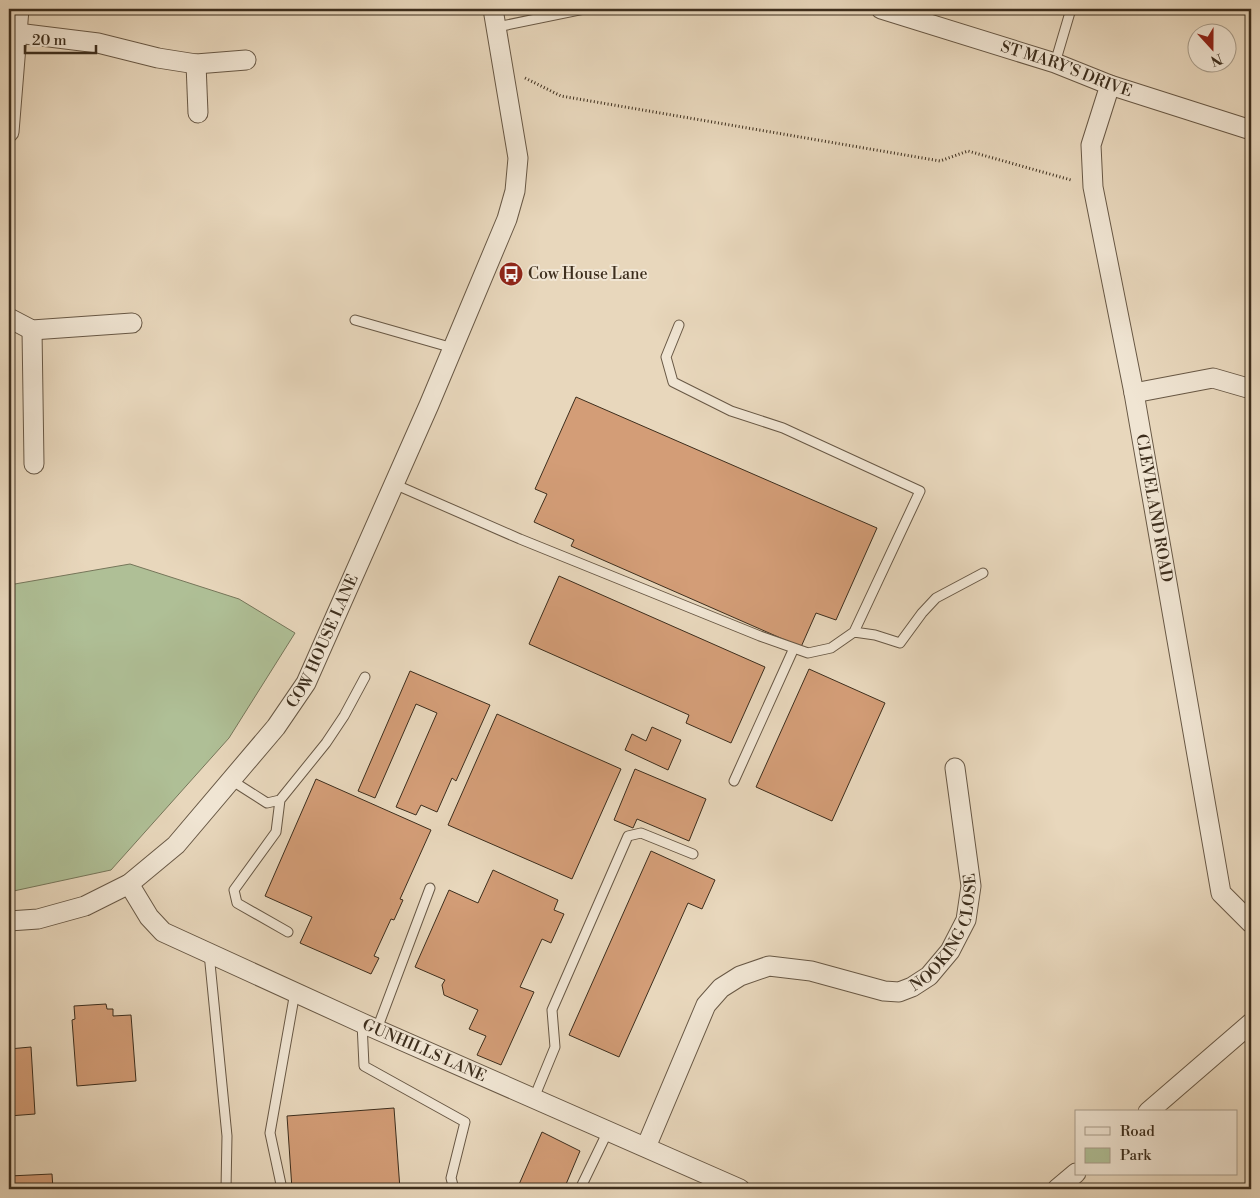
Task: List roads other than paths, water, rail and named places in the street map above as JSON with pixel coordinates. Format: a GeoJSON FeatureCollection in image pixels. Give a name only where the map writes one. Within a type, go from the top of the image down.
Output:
{"type":"FeatureCollection","features":[{"type":"Feature","properties":{"kind":"street"},"geometry":{"type":"LineString","coordinates":[[9,132],[19,9]]}},
{"type":"Feature","properties":{"kind":"street","name":"COW HOUSE LANE"},"geometry":{"type":"LineString","coordinates":[[9,921],[38,919],[85,906],[129,884],[176,845],[276,727],[306,684],[453,348],[507,219],[515,190],[518,158],[493,9]]}},
{"type":"Feature","properties":{"kind":"street","name":"ST MARY'S DRIVE"},"geometry":{"type":"LineString","coordinates":[[881,9],[1055,63],[1110,85],[1251,130]]}},
{"type":"Feature","properties":{"kind":"street"},"geometry":{"type":"LineString","coordinates":[[18,33],[98,43],[158,58],[196,64],[246,60]]}},
{"type":"Feature","properties":{"kind":"street"},"geometry":{"type":"LineString","coordinates":[[196,64],[198,113]]}},
{"type":"Feature","properties":{"kind":"street","name":"CLEVELAND ROAD"},"geometry":{"type":"LineString","coordinates":[[1110,85],[1091,144],[1093,187],[1134,393],[1221,893],[1251,923]]}},
{"type":"Feature","properties":{"kind":"street"},"geometry":{"type":"LineString","coordinates":[[9,318],[32,330],[132,324]]}},
{"type":"Feature","properties":{"kind":"street"},"geometry":{"type":"LineString","coordinates":[[32,330],[34,464]]}},
{"type":"Feature","properties":{"kind":"street"},"geometry":{"type":"LineString","coordinates":[[1134,393],[1213,378],[1251,389]]}},
{"type":"Feature","properties":{"kind":"street","name":"NOOKING CLOSE"},"geometry":{"type":"LineString","coordinates":[[646,1147],[706,1006],[721,988],[740,976],[769,966],[811,972],[884,991],[898,992],[912,987],[929,976],[950,951],[966,920],[971,886],[955,768]]}},
{"type":"Feature","properties":{"kind":"street","name":"GUNHILLS LANE"},"geometry":{"type":"LineString","coordinates":[[129,884],[149,917],[163,932],[370,1026],[740,1189]]}},
{"type":"Feature","properties":{"kind":"street"},"geometry":{"type":"LineString","coordinates":[[1150,1110],[1251,1023]]}},
{"type":"Feature","properties":{"kind":"street"},"geometry":{"type":"LineString","coordinates":[[1058,1189],[1075,1174]]}},
{"type":"Feature","properties":{"kind":"lane"},"geometry":{"type":"LineString","coordinates":[[496,28],[584,9]]}},
{"type":"Feature","properties":{"kind":"lane"},"geometry":{"type":"LineString","coordinates":[[1055,63],[1071,9]]}},
{"type":"Feature","properties":{"kind":"lane"},"geometry":{"type":"LineString","coordinates":[[355,320],[453,348]]}},
{"type":"Feature","properties":{"kind":"lane"},"geometry":{"type":"LineString","coordinates":[[394,484],[520,539],[794,648],[808,653],[831,648],[854,632],[920,491],[783,428],[731,411],[673,382],[666,357],[679,325]]}},
{"type":"Feature","properties":{"kind":"lane"},"geometry":{"type":"LineString","coordinates":[[854,632],[874,635],[900,643],[922,613],[936,598],[983,572]]}},
{"type":"Feature","properties":{"kind":"lane"},"geometry":{"type":"LineString","coordinates":[[734,781],[794,648]]}},
{"type":"Feature","properties":{"kind":"lane"},"geometry":{"type":"LineString","coordinates":[[288,932],[237,903],[234,890],[276,832],[280,800],[326,743],[344,716],[365,678]]}},
{"type":"Feature","properties":{"kind":"lane"},"geometry":{"type":"LineString","coordinates":[[231,780],[267,803],[280,800]]}},
{"type":"Feature","properties":{"kind":"lane"},"geometry":{"type":"LineString","coordinates":[[534,1098],[555,1047],[552,1010],[628,836],[641,833],[693,854]]}},
{"type":"Feature","properties":{"kind":"lane"},"geometry":{"type":"LineString","coordinates":[[430,888],[370,1026],[364,1066],[466,1122],[451,1178],[454,1189]]}},
{"type":"Feature","properties":{"kind":"lane"},"geometry":{"type":"LineString","coordinates":[[209,953],[227,1136],[226,1189]]}},
{"type":"Feature","properties":{"kind":"lane"},"geometry":{"type":"LineString","coordinates":[[282,1189],[270,1132],[296,992]]}},
{"type":"Feature","properties":{"kind":"lane"},"geometry":{"type":"LineString","coordinates":[[580,1189],[608,1130]]}},
{"type":"Feature","properties":{"kind":"place","name":"Cow House Lane"},"geometry":{"type":"Point","coordinates":[511,274]}}]}
